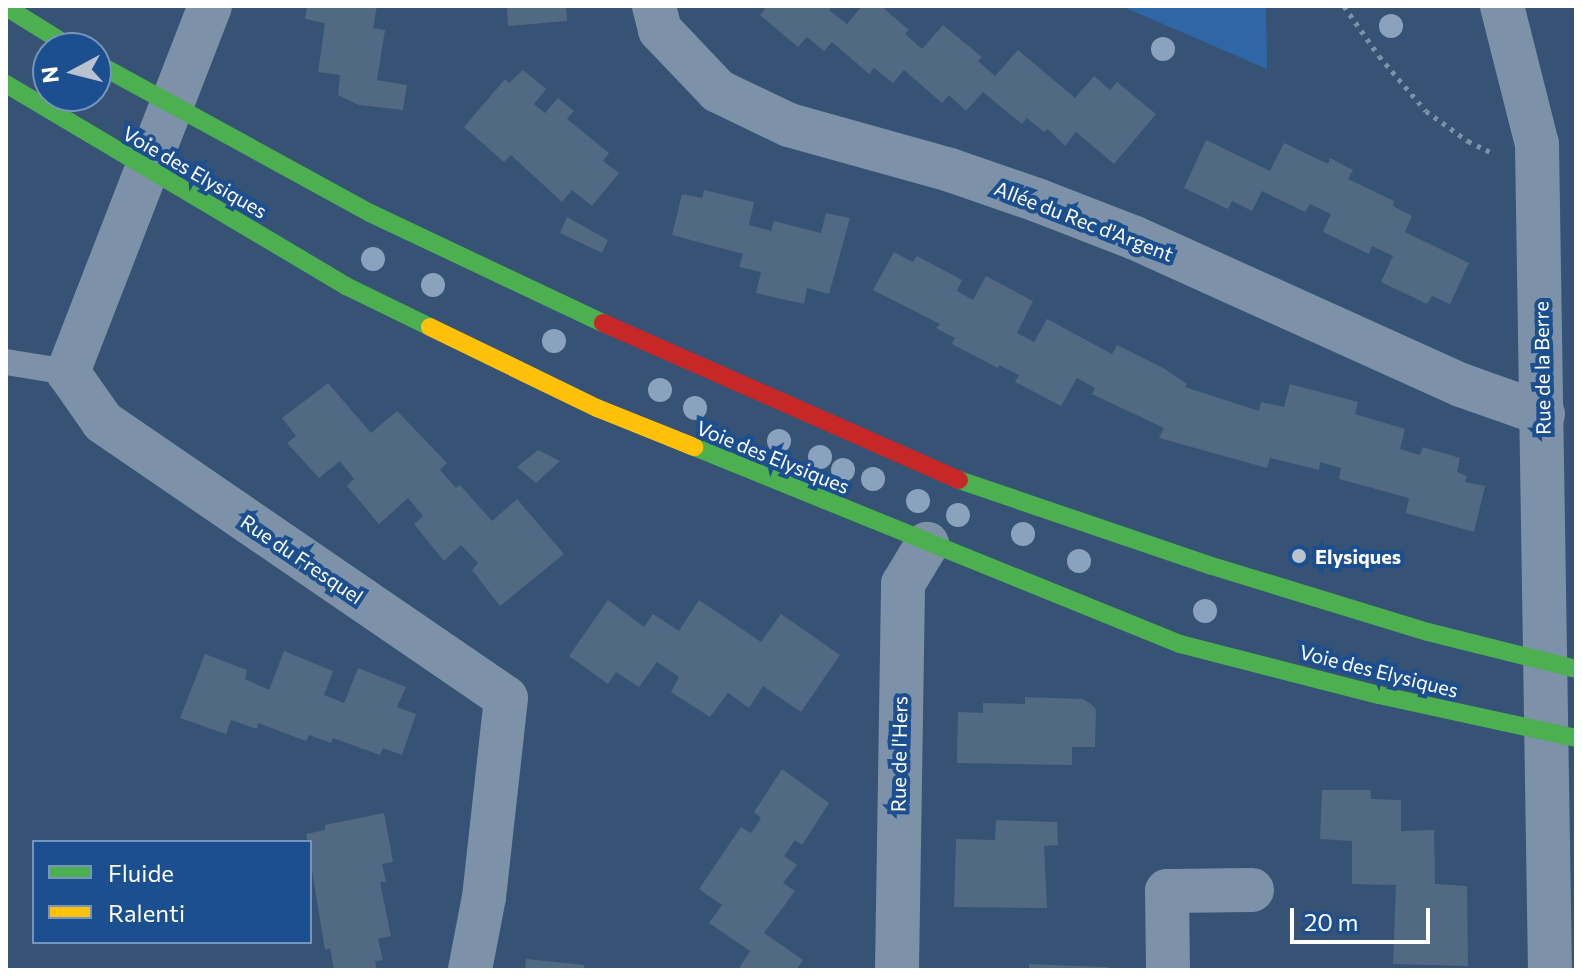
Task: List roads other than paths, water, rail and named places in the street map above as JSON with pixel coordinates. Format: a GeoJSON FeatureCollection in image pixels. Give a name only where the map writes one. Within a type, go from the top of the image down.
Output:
{"type":"FeatureCollection","features":[{"type":"Feature","properties":{"kind":"street"},"geometry":{"type":"LineString","coordinates":[[68,372],[144,167],[210,6]]}},
{"type":"Feature","properties":{"kind":"street","name":"Allée du Rec d'Argent"},"geometry":{"type":"LineString","coordinates":[[654,6],[660,30],[718,91],[789,125],[950,170],[1135,238],[1461,385],[1543,414]]}},
{"type":"Feature","properties":{"kind":"street","name":"Rue de la Berre"},"geometry":{"type":"LineString","coordinates":[[1502,6],[1537,144],[1543,414],[1561,666],[1550,970]]}},
{"type":"Feature","properties":{"kind":"street"},"geometry":{"type":"LineString","coordinates":[[6,7],[46,32]]}},
{"type":"Feature","properties":{"kind":"street"},"geometry":{"type":"LineString","coordinates":[[112,72],[370,213],[645,343],[955,479],[1212,566],[1561,666]]}},
{"type":"Feature","properties":{"kind":"street","name":"Voie des Elysiques"},"geometry":{"type":"LineString","coordinates":[[6,84],[346,286],[597,408],[1180,644],[1560,736]]}},
{"type":"Feature","properties":{"kind":"street","name":"Rue du Fresquel"},"geometry":{"type":"LineString","coordinates":[[68,372],[103,422],[506,698],[484,897],[470,970]]}},
{"type":"Feature","properties":{"kind":"street","name":"Rue de l'Hers"},"geometry":{"type":"LineString","coordinates":[[897,970],[903,584],[927,544]]}},
{"type":"Feature","properties":{"kind":"street"},"geometry":{"type":"LineString","coordinates":[[1168,970],[1167,891],[1252,890]]}},
{"type":"Feature","properties":{"kind":"lane"},"geometry":{"type":"LineString","coordinates":[[6,362],[68,372]]}},
{"type":"Feature","properties":{"kind":"place","name":"Elysiques"},"geometry":{"type":"Point","coordinates":[1299,556]}}]}
